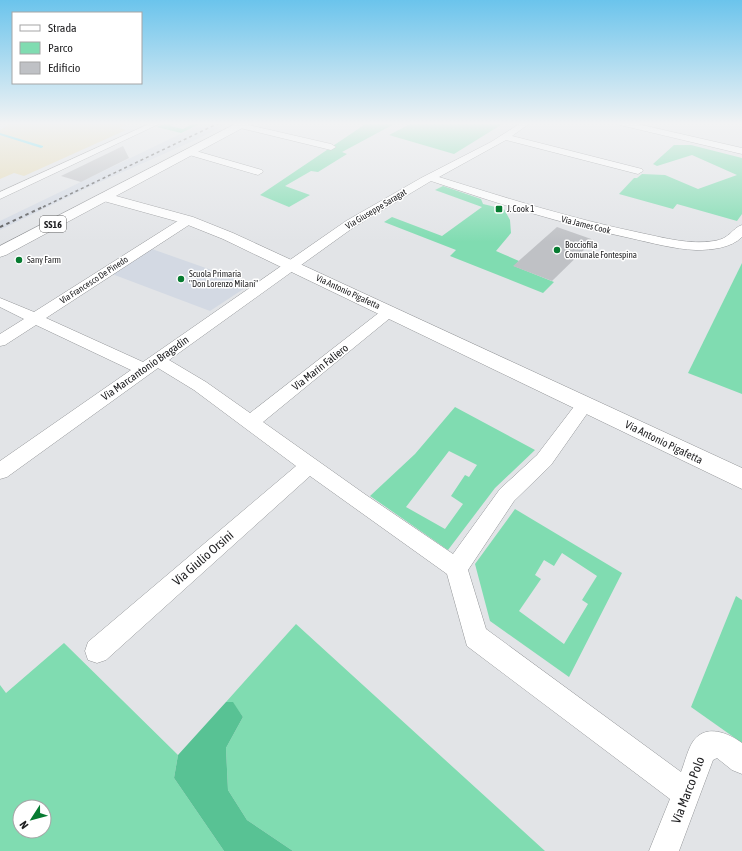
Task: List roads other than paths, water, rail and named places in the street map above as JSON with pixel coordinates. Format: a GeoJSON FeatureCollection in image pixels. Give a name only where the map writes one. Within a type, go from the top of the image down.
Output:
{"type":"FeatureCollection","features":[{"type":"Feature","properties":{"kind":"main road","name":"SS16"},"geometry":{"type":"LineString","coordinates":[[0,252],[169,163]]}},
{"type":"Feature","properties":{"kind":"main road","name":"Via Antonio Pigafetta"},"geometry":{"type":"LineString","coordinates":[[105,197],[188,220],[228,236],[390,311],[742,479]]}},
{"type":"Feature","properties":{"kind":"street"},"geometry":{"type":"LineString","coordinates":[[0,196],[71,163]]}},
{"type":"Feature","properties":{"kind":"street"},"geometry":{"type":"LineString","coordinates":[[226,163],[258,172]]}},
{"type":"Feature","properties":{"kind":"street","name":"Via Giuseppe Saragat"},"geometry":{"type":"LineString","coordinates":[[291,265],[356,221],[458,163]]}},
{"type":"Feature","properties":{"kind":"street"},"geometry":{"type":"LineString","coordinates":[[605,163],[638,171]]}},
{"type":"Feature","properties":{"kind":"street","name":"Via James Cook"},"geometry":{"type":"LineString","coordinates":[[431,178],[566,220],[662,241],[694,245],[723,243],[735,238],[742,229]]}},
{"type":"Feature","properties":{"kind":"street","name":"Via Francesco De Pinedo"},"geometry":{"type":"LineString","coordinates":[[0,340],[188,220]]}},
{"type":"Feature","properties":{"kind":"street","name":"Via Marcantonio Bragadin"},"geometry":{"type":"LineString","coordinates":[[0,471],[291,265]]}},
{"type":"Feature","properties":{"kind":"street"},"geometry":{"type":"LineString","coordinates":[[0,302],[34,318],[150,364],[200,386],[456,568],[476,637],[687,794]]}},
{"type":"Feature","properties":{"kind":"street","name":"Via Marin Faliero"},"geometry":{"type":"LineString","coordinates":[[250,423],[390,311]]}},
{"type":"Feature","properties":{"kind":"street"},"geometry":{"type":"LineString","coordinates":[[456,568],[507,495],[544,460],[585,404]]}},
{"type":"Feature","properties":{"kind":"street","name":"Via Giulio Orsini"},"geometry":{"type":"LineString","coordinates":[[97,651],[310,465]]}},
{"type":"Feature","properties":{"kind":"street","name":"Via Marco Polo"},"geometry":{"type":"LineString","coordinates":[[664,851],[703,751],[707,746],[712,743],[721,745],[742,760]]}},
{"type":"Feature","properties":{"kind":"railway"},"geometry":{"type":"LineString","coordinates":[[43,207],[136,163]]}},
{"type":"Feature","properties":{"kind":"railway"},"geometry":{"type":"LineString","coordinates":[[0,227],[45,206]]}},
{"type":"Feature","properties":{"kind":"place","name":"J. Cook 1"},"geometry":{"type":"Point","coordinates":[499,209]}},
{"type":"Feature","properties":{"kind":"place","name":"Bocciofila Comunale Fontespina"},"geometry":{"type":"Point","coordinates":[557,250]}},
{"type":"Feature","properties":{"kind":"place","name":"Sany Farm"},"geometry":{"type":"Point","coordinates":[19,260]}},
{"type":"Feature","properties":{"kind":"place","name":"Scuola Primaria \"Don Lorenzo Milani\""},"geometry":{"type":"Point","coordinates":[181,279]}}]}
